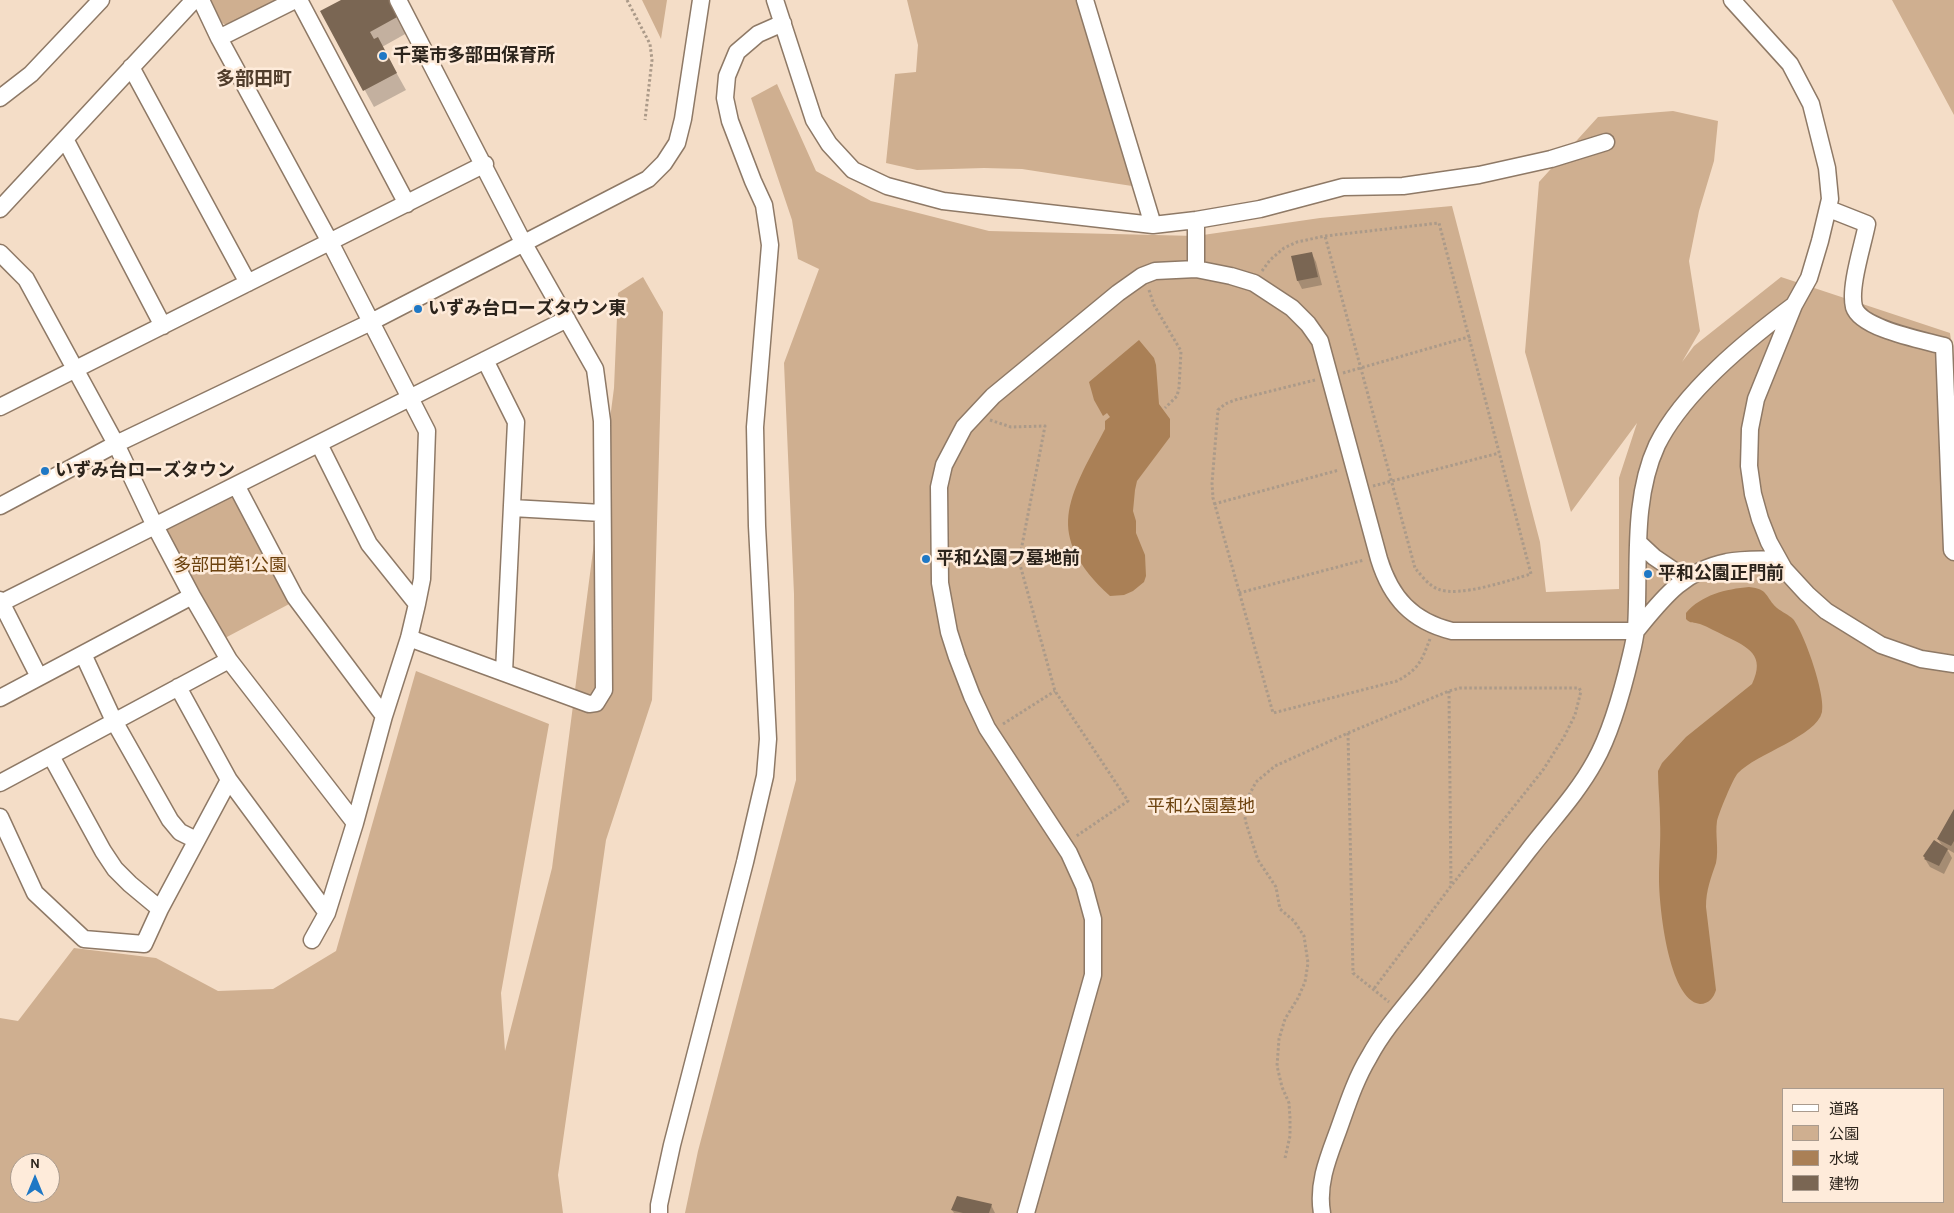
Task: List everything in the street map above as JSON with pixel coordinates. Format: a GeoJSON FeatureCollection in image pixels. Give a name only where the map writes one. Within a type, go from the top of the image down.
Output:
{"type":"FeatureCollection","features":[{"type":"Feature","properties":{"kind":"street"},"geometry":{"type":"LineString","coordinates":[[0,98],[31,74],[101,0]]}},
{"type":"Feature","properties":{"kind":"street"},"geometry":{"type":"LineString","coordinates":[[0,209],[194,0]]}},
{"type":"Feature","properties":{"kind":"street"},"geometry":{"type":"LineString","coordinates":[[201,0],[219,38],[330,242],[427,431],[422,579],[417,604],[409,638],[384,716],[355,824],[328,913],[312,940]]}},
{"type":"Feature","properties":{"kind":"street"},"geometry":{"type":"LineString","coordinates":[[219,38],[297,0],[407,204]]}},
{"type":"Feature","properties":{"kind":"street"},"geometry":{"type":"LineString","coordinates":[[398,0],[485,164],[524,244],[595,369],[602,421],[604,690],[601,698],[596,703],[590,704],[409,638]]}},
{"type":"Feature","properties":{"kind":"street"},"geometry":{"type":"LineString","coordinates":[[0,506],[116,444],[371,322],[648,179],[664,163],[677,143],[684,119],[701,0]]}},
{"type":"Feature","properties":{"kind":"street"},"geometry":{"type":"LineString","coordinates":[[775,0],[814,120],[829,144],[853,170],[887,186],[943,201],[1153,225],[1260,210],[1343,187],[1403,186],[1479,175],[1550,159],[1606,142]]}},
{"type":"Feature","properties":{"kind":"street"},"geometry":{"type":"LineString","coordinates":[[1085,0],[1153,225]]}},
{"type":"Feature","properties":{"kind":"street"},"geometry":{"type":"LineString","coordinates":[[1732,0],[1790,64],[1811,104],[1827,168],[1830,199],[1829,209],[1809,278],[1794,305],[1756,399],[1750,429],[1748,466],[1753,494],[1768,542],[1784,569],[1813,600],[1858,632],[1881,645],[1921,659],[1954,664]]}},
{"type":"Feature","properties":{"kind":"street"},"geometry":{"type":"LineString","coordinates":[[659,1213],[659,1205],[672,1145],[745,862],[765,776],[768,739],[755,427],[770,245],[764,205],[730,121],[725,98],[728,76],[737,52],[758,34],[783,23]]}},
{"type":"Feature","properties":{"kind":"street"},"geometry":{"type":"LineString","coordinates":[[130,67],[248,283]]}},
{"type":"Feature","properties":{"kind":"street"},"geometry":{"type":"LineString","coordinates":[[65,139],[163,326]]}},
{"type":"Feature","properties":{"kind":"street"},"geometry":{"type":"LineString","coordinates":[[0,407],[485,164]]}},
{"type":"Feature","properties":{"kind":"street"},"geometry":{"type":"LineString","coordinates":[[1829,209],[1867,224],[1853,294],[1855,309],[1864,319],[1878,327],[1944,346],[1952,550],[1954,552]]}},
{"type":"Feature","properties":{"kind":"street"},"geometry":{"type":"LineString","coordinates":[[1196,220],[1196,269]]}},
{"type":"Feature","properties":{"kind":"street"},"geometry":{"type":"LineString","coordinates":[[0,252],[26,279],[116,444],[155,526],[192,596],[229,660],[355,824]]}},
{"type":"Feature","properties":{"kind":"street"},"geometry":{"type":"LineString","coordinates":[[1026,1213],[1093,974],[1093,919],[1084,886],[1070,853],[990,732],[972,696],[949,632],[940,583],[939,487],[944,465],[964,427],[979,410],[1129,284],[1142,276],[1155,272],[1196,269],[1231,276],[1254,284],[1292,308],[1308,324],[1320,341],[1378,556],[1385,578],[1393,593],[1402,604],[1435,627],[1452,631],[1636,631]]}},
{"type":"Feature","properties":{"kind":"street"},"geometry":{"type":"LineString","coordinates":[[1322,1213],[1320,1200],[1324,1167],[1357,1080],[1370,1055],[1402,1011],[1544,833],[1596,759],[1626,675],[1636,631],[1639,542],[1644,488],[1650,462],[1658,444],[1671,420],[1711,374],[1794,305]]}},
{"type":"Feature","properties":{"kind":"street"},"geometry":{"type":"LineString","coordinates":[[39,677],[1,602],[567,319]]}},
{"type":"Feature","properties":{"kind":"street"},"geometry":{"type":"LineString","coordinates":[[485,360],[516,422],[504,672]]}},
{"type":"Feature","properties":{"kind":"street"},"geometry":{"type":"LineString","coordinates":[[318,444],[369,544],[417,604]]}},
{"type":"Feature","properties":{"kind":"street"},"geometry":{"type":"LineString","coordinates":[[236,485],[295,597],[384,716]]}},
{"type":"Feature","properties":{"kind":"street"},"geometry":{"type":"LineString","coordinates":[[512,508],[602,513]]}},
{"type":"Feature","properties":{"kind":"street"},"geometry":{"type":"LineString","coordinates":[[939,540],[933,548],[932,572],[940,583]]}},
{"type":"Feature","properties":{"kind":"street"},"geometry":{"type":"LineString","coordinates":[[1639,542],[1654,557],[1685,578]]}},
{"type":"Feature","properties":{"kind":"street"},"geometry":{"type":"LineString","coordinates":[[1636,631],[1657,605],[1685,578],[1693,573],[1727,562],[1778,559]]}},
{"type":"Feature","properties":{"kind":"street"},"geometry":{"type":"LineString","coordinates":[[0,698],[192,596]]}},
{"type":"Feature","properties":{"kind":"street"},"geometry":{"type":"LineString","coordinates":[[83,654],[114,721],[170,820],[180,832],[196,840]]}},
{"type":"Feature","properties":{"kind":"street"},"geometry":{"type":"LineString","coordinates":[[0,783],[229,660]]}},
{"type":"Feature","properties":{"kind":"street"},"geometry":{"type":"LineString","coordinates":[[178,687],[229,780],[328,913]]}},
{"type":"Feature","properties":{"kind":"street"},"geometry":{"type":"LineString","coordinates":[[50,756],[115,868],[130,884],[160,909]]}},
{"type":"Feature","properties":{"kind":"street"},"geometry":{"type":"LineString","coordinates":[[0,817],[36,893],[84,939],[144,944],[160,909],[229,780]]}},
{"type":"Feature","properties":{"kind":"path"},"geometry":{"type":"LineString","coordinates":[[627,0],[650,44],[652,60],[645,120]]}},
{"type":"Feature","properties":{"kind":"path"},"geometry":{"type":"LineString","coordinates":[[1254,284],[1270,260],[1284,248],[1297,242],[1325,236],[1439,223],[1531,574],[1478,589],[1457,591],[1439,590],[1415,568],[1325,236]]}},
{"type":"Feature","properties":{"kind":"path"},"geometry":{"type":"LineString","coordinates":[[1142,276],[1154,304],[1181,351],[1177,396],[1164,408]]}},
{"type":"Feature","properties":{"kind":"path"},"geometry":{"type":"LineString","coordinates":[[1435,627],[1421,661],[1412,672],[1397,681],[1273,713],[1214,504],[1212,483],[1218,410],[1225,404],[1235,400],[1361,368],[1472,336]]}},
{"type":"Feature","properties":{"kind":"path"},"geometry":{"type":"LineString","coordinates":[[979,410],[992,422],[1011,427],[1046,426],[1019,561],[1055,692],[1128,801],[1064,845]]}},
{"type":"Feature","properties":{"kind":"path"},"geometry":{"type":"LineString","coordinates":[[1360,489],[1499,453]]}},
{"type":"Feature","properties":{"kind":"path"},"geometry":{"type":"LineString","coordinates":[[1214,504],[1354,466]]}},
{"type":"Feature","properties":{"kind":"path"},"geometry":{"type":"LineString","coordinates":[[1238,593],[1378,556]]}},
{"type":"Feature","properties":{"kind":"path"},"geometry":{"type":"LineString","coordinates":[[939,565],[1019,561]]}},
{"type":"Feature","properties":{"kind":"path"},"geometry":{"type":"LineString","coordinates":[[1285,1158],[1290,1136],[1290,1118],[1289,1103],[1282,1087],[1277,1066],[1279,1039],[1285,1018],[1298,998],[1305,982],[1308,963],[1304,936],[1294,921],[1280,909],[1276,887],[1255,853],[1245,820],[1247,799],[1256,782],[1275,766],[1449,691],[1460,688],[1579,688],[1581,691],[1575,715],[1564,737],[1543,770],[1451,886],[1373,990]]}},
{"type":"Feature","properties":{"kind":"path"},"geometry":{"type":"LineString","coordinates":[[1449,691],[1451,886]]}},
{"type":"Feature","properties":{"kind":"path"},"geometry":{"type":"LineString","coordinates":[[990,732],[1055,692]]}},
{"type":"Feature","properties":{"kind":"path"},"geometry":{"type":"LineString","coordinates":[[1348,733],[1353,973],[1402,1011]]}},
{"type":"Feature","properties":{"kind":"green space"},"geometry":{"type":"Polygon","coordinates":[[[211,0],[281,0],[229,26],[222,23],[211,0]]]}},
{"type":"Feature","properties":{"kind":"green space"},"geometry":{"type":"Polygon","coordinates":[[[642,0],[667,0],[661,39],[642,0]]]}},
{"type":"Feature","properties":{"kind":"green space"},"geometry":{"type":"Polygon","coordinates":[[[907,0],[1081,0],[1132,186],[1022,169],[917,170],[886,163],[895,74],[916,72],[918,45],[907,0]]]}},
{"type":"Feature","properties":{"kind":"green space"},"geometry":{"type":"Polygon","coordinates":[[[1892,0],[1954,0],[1954,115],[1892,0]]]}},
{"type":"Feature","properties":{"kind":"green space","name":"平和公園墓地"},"geometry":{"type":"Polygon","coordinates":[[[777,84],[816,171],[871,201],[989,231],[1196,236],[1320,218],[1452,206],[1540,542],[1546,592],[1619,589],[1619,478],[1637,423],[1571,512],[1525,352],[1539,182],[1598,117],[1673,111],[1718,121],[1714,161],[1699,211],[1689,261],[1700,331],[1682,362],[1694,346],[1781,277],[1950,333],[1954,362],[1954,1213],[685,1213],[698,1151],[796,780],[794,594],[784,363],[819,269],[798,259],[792,220],[751,98],[777,84]]]}},
{"type":"Feature","properties":{"kind":"green space"},"geometry":{"type":"Polygon","coordinates":[[[643,277],[663,312],[652,700],[606,840],[558,1175],[563,1213],[0,1213],[0,1018],[18,1021],[74,948],[156,958],[218,991],[273,989],[336,951],[416,671],[549,724],[501,993],[505,1051],[552,868],[614,388],[618,293],[643,277]]]}},
{"type":"Feature","properties":{"kind":"green space","name":"多部田第1公園"},"geometry":{"type":"Polygon","coordinates":[[[230,494],[236,496],[293,602],[225,638],[167,531],[169,524],[230,494]]]}},
{"type":"Feature","properties":{"kind":"water"},"geometry":{"type":"Polygon","coordinates":[[[1139,340],[1154,358],[1159,404],[1170,419],[1170,437],[1137,481],[1135,490],[1133,511],[1136,521],[1136,533],[1145,555],[1146,576],[1144,582],[1133,591],[1124,595],[1110,596],[1089,574],[1076,554],[1069,534],[1068,516],[1081,476],[1105,429],[1105,421],[1110,417],[1107,413],[1103,416],[1094,400],[1089,382],[1139,340]]]}},
{"type":"Feature","properties":{"kind":"water"},"geometry":{"type":"Polygon","coordinates":[[[1749,587],[1766,594],[1777,608],[1793,619],[1798,626],[1808,650],[1821,692],[1822,712],[1818,721],[1798,737],[1758,759],[1738,773],[1726,796],[1717,821],[1717,858],[1706,901],[1716,990],[1711,1000],[1700,1004],[1689,999],[1680,986],[1673,969],[1664,928],[1659,879],[1658,771],[1662,763],[1686,737],[1752,684],[1757,666],[1756,659],[1747,648],[1686,619],[1686,613],[1706,597],[1723,591],[1749,587]]]}},
{"type":"Feature","properties":{"kind":"building"},"geometry":{"type":"Polygon","coordinates":[[[341,0],[390,0],[399,16],[370,32],[374,39],[378,37],[397,73],[363,91],[320,11],[341,0]]]}},
{"type":"Feature","properties":{"kind":"building"},"geometry":{"type":"Polygon","coordinates":[[[1312,252],[1318,277],[1297,281],[1291,256],[1312,252]]]}},
{"type":"Feature","properties":{"kind":"building"},"geometry":{"type":"Polygon","coordinates":[[[1954,809],[1954,841],[1951,846],[1937,839],[1954,809]]]}},
{"type":"Feature","properties":{"kind":"building"},"geometry":{"type":"Polygon","coordinates":[[[1934,840],[1948,849],[1939,866],[1924,859],[1923,856],[1934,840]]]}},
{"type":"Feature","properties":{"kind":"building"},"geometry":{"type":"Polygon","coordinates":[[[957,1196],[992,1204],[989,1213],[963,1213],[951,1210],[957,1196]]]}},
{"type":"Feature","properties":{"kind":"place","name":"千葉市多部田保育所"},"geometry":{"type":"Point","coordinates":[383,56]}},
{"type":"Feature","properties":{"kind":"place","name":"いずみ台ローズタウン東"},"geometry":{"type":"Point","coordinates":[418,309]}},
{"type":"Feature","properties":{"kind":"place","name":"いずみ台ローズタウン"},"geometry":{"type":"Point","coordinates":[45,471]}},
{"type":"Feature","properties":{"kind":"place","name":"平和公園フ墓地前"},"geometry":{"type":"Point","coordinates":[926,559]}},
{"type":"Feature","properties":{"kind":"place","name":"平和公園正門前"},"geometry":{"type":"Point","coordinates":[1648,574]}},
{"type":"Feature","properties":{"kind":"district","name":"多部田町"},"geometry":{"type":"Point","coordinates":[254,80]}}]}
